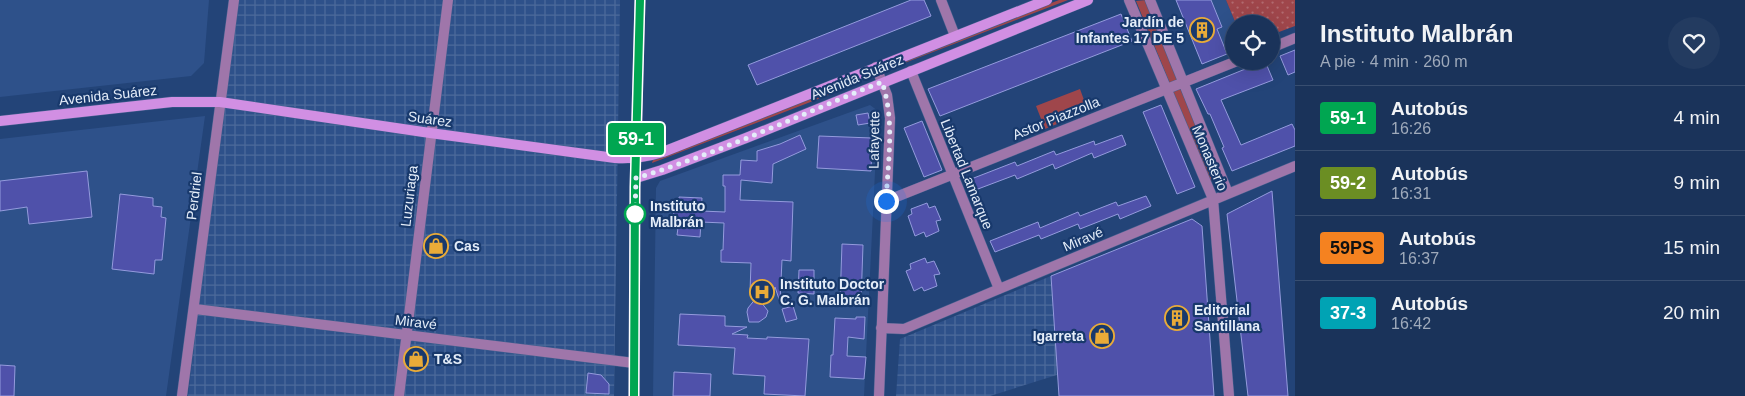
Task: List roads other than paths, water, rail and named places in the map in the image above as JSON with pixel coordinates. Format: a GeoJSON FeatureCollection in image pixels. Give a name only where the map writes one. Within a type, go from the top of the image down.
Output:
{"type":"FeatureCollection","features":[{"type":"Feature","properties":{"kind":"street","name":"Perdriel"},"geometry":{"type":"LineString","coordinates":[[182,396],[234,0]]}},
{"type":"Feature","properties":{"kind":"street","name":"Luzuriaga"},"geometry":{"type":"LineString","coordinates":[[398,396],[448,0]]}},
{"type":"Feature","properties":{"kind":"street"},"geometry":{"type":"LineString","coordinates":[[634,396],[636,158],[640,0]]}},
{"type":"Feature","properties":{"kind":"street"},"geometry":{"type":"LineString","coordinates":[[941,0],[955,36]]}},
{"type":"Feature","properties":{"kind":"street","name":"Avenida Suárez"},"geometry":{"type":"LineString","coordinates":[[636,158],[663,152],[1047,0]]}},
{"type":"Feature","properties":{"kind":"street","name":"Avenida Suárez"},"geometry":{"type":"LineString","coordinates":[[636,178],[746,138],[1088,0]]}},
{"type":"Feature","properties":{"kind":"street","name":"Monasterio"},"geometry":{"type":"LineString","coordinates":[[1130,0],[1213,199],[1229,396]]}},
{"type":"Feature","properties":{"kind":"street","name":"Monasterio"},"geometry":{"type":"LineString","coordinates":[[1150,0],[1228,193]]}},
{"type":"Feature","properties":{"kind":"street"},"geometry":{"type":"LineString","coordinates":[[1280,44],[1295,38]]}},
{"type":"Feature","properties":{"kind":"street","name":"Astor Piazzolla"},"geometry":{"type":"LineString","coordinates":[[886,201],[1225,66]]}},
{"type":"Feature","properties":{"kind":"street","name":"Lafayette"},"geometry":{"type":"LineString","coordinates":[[876,67],[887,95],[890,118],[879,396]]}},
{"type":"Feature","properties":{"kind":"street","name":"Libertad Lamarque"},"geometry":{"type":"LineString","coordinates":[[911,70],[999,288]]}},
{"type":"Feature","properties":{"kind":"street","name":"Avenida Suárez"},"geometry":{"type":"LineString","coordinates":[[0,121],[172,102],[220,102]]}},
{"type":"Feature","properties":{"kind":"street","name":"Suárez"},"geometry":{"type":"LineString","coordinates":[[220,102],[615,158],[636,158]]}},
{"type":"Feature","properties":{"kind":"street","name":"Miravé"},"geometry":{"type":"LineString","coordinates":[[881,328],[904,329],[1295,166]]}},
{"type":"Feature","properties":{"kind":"street","name":"Miravé"},"geometry":{"type":"LineString","coordinates":[[194,308],[634,363]]}},
{"type":"Feature","properties":{"kind":"place","name":"Jardín de Infantes 17 DE 5"},"geometry":{"type":"Point","coordinates":[1202,30]}},
{"type":"Feature","properties":{"kind":"place","name":"Instituto Malbrán"},"geometry":{"type":"Point","coordinates":[635,214]}},
{"type":"Feature","properties":{"kind":"place","name":"Cas"},"geometry":{"type":"Point","coordinates":[436,246]}},
{"type":"Feature","properties":{"kind":"place","name":"Instituto Doctor C. G. Malbrán"},"geometry":{"type":"Point","coordinates":[762,292]}},
{"type":"Feature","properties":{"kind":"place","name":"Editorial Santillana"},"geometry":{"type":"Point","coordinates":[1177,318]}},
{"type":"Feature","properties":{"kind":"place","name":"Igarreta"},"geometry":{"type":"Point","coordinates":[1102,336]}},
{"type":"Feature","properties":{"kind":"place","name":"T&S"},"geometry":{"type":"Point","coordinates":[416,359]}}]}
